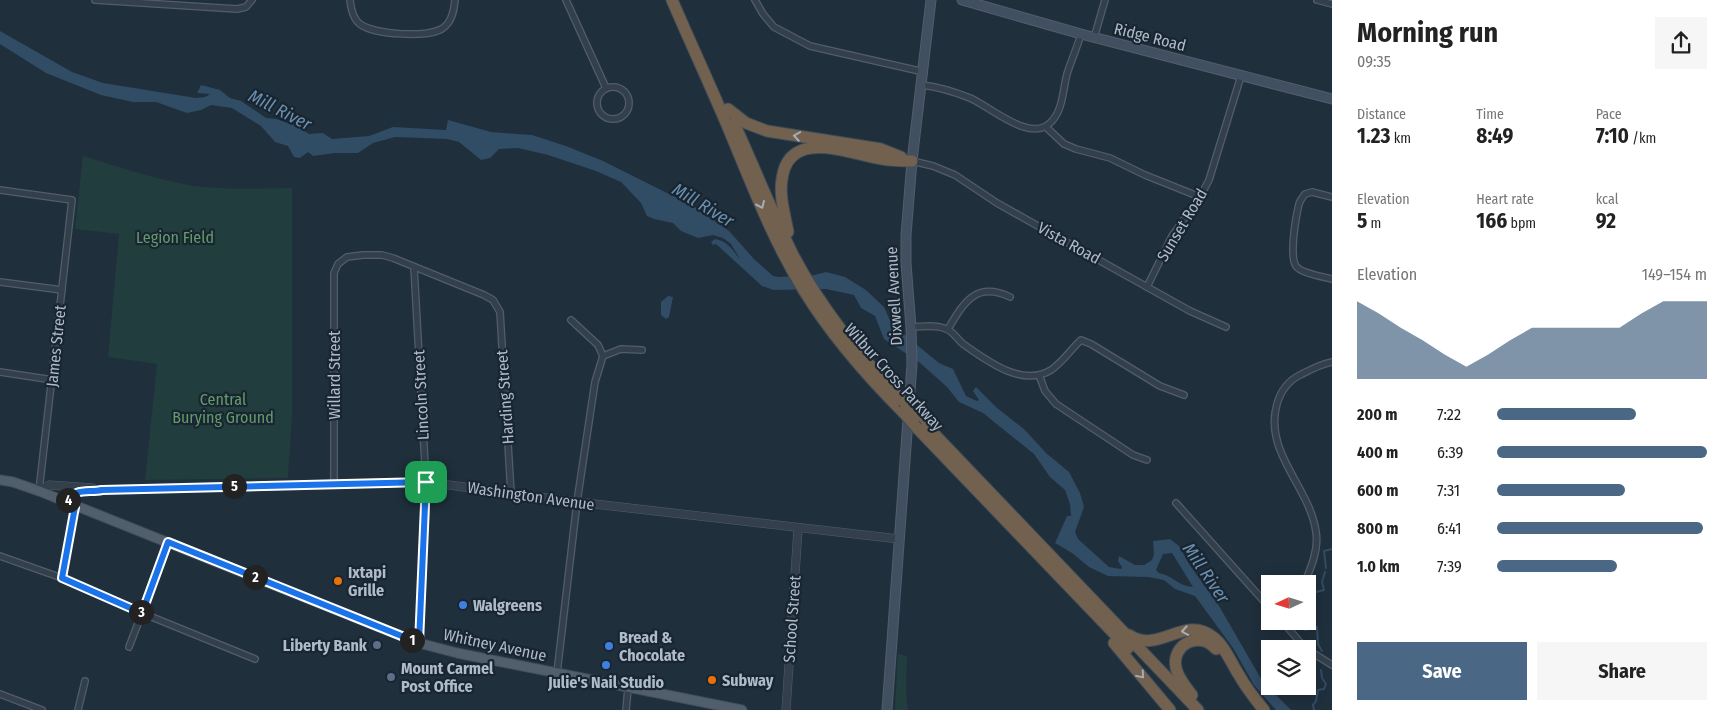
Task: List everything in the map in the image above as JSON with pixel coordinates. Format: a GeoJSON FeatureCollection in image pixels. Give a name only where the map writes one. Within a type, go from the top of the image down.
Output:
{"type":"FeatureCollection","features":[{"type":"Feature","properties":{"kind":"highway","name":"Wilbur Cross Parkway"},"geometry":{"type":"LineString","coordinates":[[672,0],[761,207],[809,291],[903,407],[1102,622],[1189,710]]}},
{"type":"Feature","properties":{"kind":"highway","name":"Wilbur Cross Parkway"},"geometry":{"type":"LineString","coordinates":[[680,0],[794,255],[799,274]]}},
{"type":"Feature","properties":{"kind":"highway"},"geometry":{"type":"LineString","coordinates":[[728,109],[746,123],[766,131],[881,149],[912,161]]}},
{"type":"Feature","properties":{"kind":"highway"},"geometry":{"type":"LineString","coordinates":[[794,255],[784,213],[781,180],[786,164],[794,154],[805,148],[831,148],[883,160],[912,161]]}},
{"type":"Feature","properties":{"kind":"highway","name":"Wilbur Cross Parkway"},"geometry":{"type":"LineString","coordinates":[[917,422],[1198,710]]}},
{"type":"Feature","properties":{"kind":"highway"},"geometry":{"type":"LineString","coordinates":[[1102,622],[1111,639],[1170,710]]}},
{"type":"Feature","properties":{"kind":"highway"},"geometry":{"type":"LineString","coordinates":[[1121,629],[1134,638],[1145,642],[1157,641],[1182,630],[1190,629],[1198,630],[1213,637],[1264,710]]}},
{"type":"Feature","properties":{"kind":"highway"},"geometry":{"type":"LineString","coordinates":[[1204,710],[1179,677],[1175,665],[1176,654],[1179,649],[1184,644],[1195,640],[1205,641],[1213,646],[1243,694],[1256,710]]}},
{"type":"Feature","properties":{"kind":"main road","name":"Dixwell Avenue"},"geometry":{"type":"LineString","coordinates":[[887,710],[912,360],[906,243],[912,161],[931,0]]}},
{"type":"Feature","properties":{"kind":"main road","name":"Ridge Road"},"geometry":{"type":"LineString","coordinates":[[962,0],[1094,38],[1332,99]]}},
{"type":"Feature","properties":{"kind":"main road","name":"Whitney Avenue"},"geometry":{"type":"LineString","coordinates":[[0,480],[13,482],[168,542],[419,643],[457,653],[742,710]]}},
{"type":"Feature","properties":{"kind":"street"},"geometry":{"type":"LineString","coordinates":[[95,0],[237,9],[246,7],[252,0]]}},
{"type":"Feature","properties":{"kind":"street"},"geometry":{"type":"LineString","coordinates":[[350,0],[352,12],[360,24],[376,30],[412,34],[436,32],[443,28],[452,15],[455,0]]}},
{"type":"Feature","properties":{"kind":"street"},"geometry":{"type":"LineString","coordinates":[[566,0],[606,88]]}},
{"type":"Feature","properties":{"kind":"street"},"geometry":{"type":"LineString","coordinates":[[755,0],[763,14],[774,27],[810,46],[924,72]]}},
{"type":"Feature","properties":{"kind":"street"},"geometry":{"type":"LineString","coordinates":[[1094,38],[1105,0]]}},
{"type":"Feature","properties":{"kind":"street"},"geometry":{"type":"LineString","coordinates":[[1317,0],[1332,4]]}},
{"type":"Feature","properties":{"kind":"street"},"geometry":{"type":"LineString","coordinates":[[922,85],[950,91],[970,98],[1021,127],[1046,127],[1057,114],[1067,74],[1081,34]]}},
{"type":"Feature","properties":{"kind":"street","name":"Sunset Road"},"geometry":{"type":"LineString","coordinates":[[1147,287],[1172,236],[1200,197],[1209,180],[1241,76]]}},
{"type":"Feature","properties":{"kind":"street"},"geometry":{"type":"LineString","coordinates":[[606,88],[620,88],[628,97],[627,110],[622,117],[612,120],[603,116],[597,108],[599,94],[606,88]]}},
{"type":"Feature","properties":{"kind":"street"},"geometry":{"type":"LineString","coordinates":[[1046,127],[1064,144],[1110,158],[1145,175],[1200,197]]}},
{"type":"Feature","properties":{"kind":"street","name":"Vista Road"},"geometry":{"type":"LineString","coordinates":[[912,161],[933,166],[955,175],[997,202],[1147,287],[1196,314],[1226,327]]}},
{"type":"Feature","properties":{"kind":"street","name":"James Street"},"geometry":{"type":"LineString","coordinates":[[0,190],[72,200],[39,492]]}},
{"type":"Feature","properties":{"kind":"street"},"geometry":{"type":"LineString","coordinates":[[1332,197],[1312,192],[1305,194],[1300,202],[1295,227],[1293,260],[1296,268],[1302,271],[1332,279]]}},
{"type":"Feature","properties":{"kind":"street","name":"Willard Street"},"geometry":{"type":"LineString","coordinates":[[334,484],[333,286],[336,268],[341,260],[347,257],[374,255],[387,256],[414,267]]}},
{"type":"Feature","properties":{"kind":"street","name":"Harding Street"},"geometry":{"type":"LineString","coordinates":[[414,267],[484,295],[495,303],[500,312],[511,493]]}},
{"type":"Feature","properties":{"kind":"street","name":"Lincoln Street"},"geometry":{"type":"LineString","coordinates":[[414,267],[426,482],[419,643]]}},
{"type":"Feature","properties":{"kind":"street"},"geometry":{"type":"LineString","coordinates":[[0,282],[62,290]]}},
{"type":"Feature","properties":{"kind":"street"},"geometry":{"type":"LineString","coordinates":[[948,329],[971,298],[977,294],[992,290],[1010,297]]}},
{"type":"Feature","properties":{"kind":"street"},"geometry":{"type":"LineString","coordinates":[[557,673],[577,502],[595,382],[603,356],[598,345],[571,320]]}},
{"type":"Feature","properties":{"kind":"street"},"geometry":{"type":"LineString","coordinates":[[911,327],[942,327],[948,329],[962,343],[1002,368],[1016,374],[1039,375],[1058,364],[1081,340],[1091,344],[1160,386],[1184,396]]}},
{"type":"Feature","properties":{"kind":"street"},"geometry":{"type":"LineString","coordinates":[[603,356],[620,349],[642,350]]}},
{"type":"Feature","properties":{"kind":"street"},"geometry":{"type":"LineString","coordinates":[[1308,575],[1316,547],[1317,535],[1311,511],[1279,448],[1274,425],[1275,411],[1280,394],[1288,383],[1312,369],[1332,361]]}},
{"type":"Feature","properties":{"kind":"street"},"geometry":{"type":"LineString","coordinates":[[0,372],[53,380]]}},
{"type":"Feature","properties":{"kind":"street"},"geometry":{"type":"LineString","coordinates":[[1039,375],[1045,391],[1056,404],[1133,455],[1147,460]]}},
{"type":"Feature","properties":{"kind":"street","name":"Washington Avenue"},"geometry":{"type":"LineString","coordinates":[[71,505],[70,497],[74,492],[102,490],[426,482],[798,529],[899,539]]}},
{"type":"Feature","properties":{"kind":"street","name":"Washington Avenue"},"geometry":{"type":"LineString","coordinates":[[39,492],[49,485],[92,487],[102,490]]}},
{"type":"Feature","properties":{"kind":"street"},"geometry":{"type":"LineString","coordinates":[[1176,503],[1261,598]]}},
{"type":"Feature","properties":{"kind":"street"},"geometry":{"type":"LineString","coordinates":[[62,578],[71,505]]}},
{"type":"Feature","properties":{"kind":"street","name":"School Street"},"geometry":{"type":"LineString","coordinates":[[786,710],[798,529]]}},
{"type":"Feature","properties":{"kind":"street"},"geometry":{"type":"LineString","coordinates":[[129,647],[168,542]]}},
{"type":"Feature","properties":{"kind":"street"},"geometry":{"type":"LineString","coordinates":[[0,556],[62,578],[255,659]]}},
{"type":"Feature","properties":{"kind":"street"},"geometry":{"type":"LineString","coordinates":[[1291,630],[1299,640]]}},
{"type":"Feature","properties":{"kind":"street"},"geometry":{"type":"LineString","coordinates":[[1316,655],[1332,665]]}},
{"type":"Feature","properties":{"kind":"street"},"geometry":{"type":"LineString","coordinates":[[78,710],[85,682]]}},
{"type":"Feature","properties":{"kind":"street"},"geometry":{"type":"LineString","coordinates":[[626,710],[628,688]]}},
{"type":"Feature","properties":{"kind":"street"},"geometry":{"type":"LineString","coordinates":[[0,694],[42,710]]}},
{"type":"Feature","properties":{"kind":"green space"},"geometry":{"type":"Polygon","coordinates":[[[83,156],[153,177],[195,186],[292,188],[292,415],[288,478],[145,480],[157,364],[108,357],[119,234],[75,229],[83,156]]]}},
{"type":"Feature","properties":{"kind":"green space"},"geometry":{"type":"Polygon","coordinates":[[[898,654],[907,656],[906,693],[908,710],[895,710],[898,654]]]}},
{"type":"Feature","properties":{"kind":"water"},"geometry":{"type":"Polygon","coordinates":[[[0,31],[72,72],[103,83],[196,98],[205,97],[210,94],[197,93],[201,85],[220,90],[230,98],[241,101],[266,118],[276,119],[299,127],[309,134],[323,133],[332,139],[369,136],[393,127],[446,130],[448,120],[491,132],[532,135],[603,161],[695,207],[729,231],[754,259],[773,276],[814,275],[826,272],[845,277],[866,290],[884,307],[892,325],[939,363],[953,369],[966,396],[977,401],[979,400],[973,391],[976,387],[1069,472],[1080,493],[1084,507],[1075,532],[1078,539],[1109,567],[1121,569],[1122,567],[1118,561],[1119,556],[1135,565],[1144,565],[1152,560],[1154,554],[1153,541],[1170,539],[1179,546],[1189,564],[1219,606],[1261,679],[1261,693],[1254,685],[1233,648],[1195,596],[1175,589],[1164,580],[1148,577],[1108,576],[1089,567],[1072,553],[1055,543],[1067,516],[1071,516],[1070,504],[1065,490],[1050,477],[1034,454],[983,413],[959,402],[947,387],[919,362],[884,339],[875,316],[861,308],[854,295],[826,289],[774,290],[762,286],[716,244],[713,245],[711,242],[715,239],[723,242],[740,259],[731,244],[723,238],[713,235],[698,238],[681,231],[673,223],[647,216],[641,203],[621,182],[596,171],[548,155],[518,148],[499,149],[490,158],[481,160],[459,142],[447,139],[395,137],[373,143],[358,153],[335,153],[313,156],[308,152],[300,158],[294,157],[288,146],[275,142],[261,126],[232,108],[211,105],[201,110],[187,113],[156,102],[133,102],[101,95],[46,73],[0,44],[0,31]],[[1172,553],[1163,554],[1156,570],[1187,586],[1193,587],[1172,553]]]}},
{"type":"Feature","properties":{"kind":"water"},"geometry":{"type":"Polygon","coordinates":[[[668,296],[673,297],[669,317],[666,319],[661,315],[661,302],[668,296]]]}},
{"type":"Feature","properties":{"kind":"water"},"geometry":{"type":"Polygon","coordinates":[[[1263,695],[1276,695],[1291,710],[1276,710],[1263,695]]]}},
{"type":"Feature","properties":{"kind":"waterway"},"geometry":{"type":"LineString","coordinates":[[1326,568],[1324,551],[1332,549]]}},
{"type":"Feature","properties":{"kind":"waterway"},"geometry":{"type":"LineString","coordinates":[[1316,592],[1324,590],[1322,582],[1325,572]]}},
{"type":"Feature","properties":{"kind":"waterway"},"geometry":{"type":"LineString","coordinates":[[1316,627],[1318,644],[1322,651]]}},
{"type":"Feature","properties":{"kind":"waterway"},"geometry":{"type":"LineString","coordinates":[[1314,710],[1313,705],[1316,701],[1318,690],[1324,689],[1326,684],[1322,678],[1321,670]]}},
{"type":"Feature","properties":{"kind":"place","name":"Ixtapi Grille"},"geometry":{"type":"Point","coordinates":[338,581]}},
{"type":"Feature","properties":{"kind":"place","name":"Walgreens"},"geometry":{"type":"Point","coordinates":[463,605]}},
{"type":"Feature","properties":{"kind":"place","name":"Liberty Bank"},"geometry":{"type":"Point","coordinates":[377,645]}},
{"type":"Feature","properties":{"kind":"place","name":"Bread & Chocolate"},"geometry":{"type":"Point","coordinates":[609,646]}},
{"type":"Feature","properties":{"kind":"place","name":"Julie's Nail Studio"},"geometry":{"type":"Point","coordinates":[606,665]}},
{"type":"Feature","properties":{"kind":"place","name":"Mount Carmel Post Office"},"geometry":{"type":"Point","coordinates":[391,677]}},
{"type":"Feature","properties":{"kind":"place","name":"Subway"},"geometry":{"type":"Point","coordinates":[712,680]}},
{"type":"Feature","properties":{"kind":"route"},"geometry":{"type":"LineString","coordinates":[[426,482],[419,643],[168,542],[142,613],[62,578],[75,507],[67,503],[74,492],[426,482]]}},
{"type":"Feature","properties":{"kind":"water label","name":"Mill River"},"geometry":{"type":"Point","coordinates":[280,110]}},
{"type":"Feature","properties":{"kind":"water label","name":"Mill River"},"geometry":{"type":"Point","coordinates":[703,205]}},
{"type":"Feature","properties":{"kind":"water label","name":"Mill River"},"geometry":{"type":"Point","coordinates":[1206,573]}},
{"type":"Feature","properties":{"kind":"park label","name":"Legion Field"},"geometry":{"type":"Point","coordinates":[175,237]}},
{"type":"Feature","properties":{"kind":"park label","name":"Central Burying Ground"},"geometry":{"type":"Point","coordinates":[223,408]}}]}
